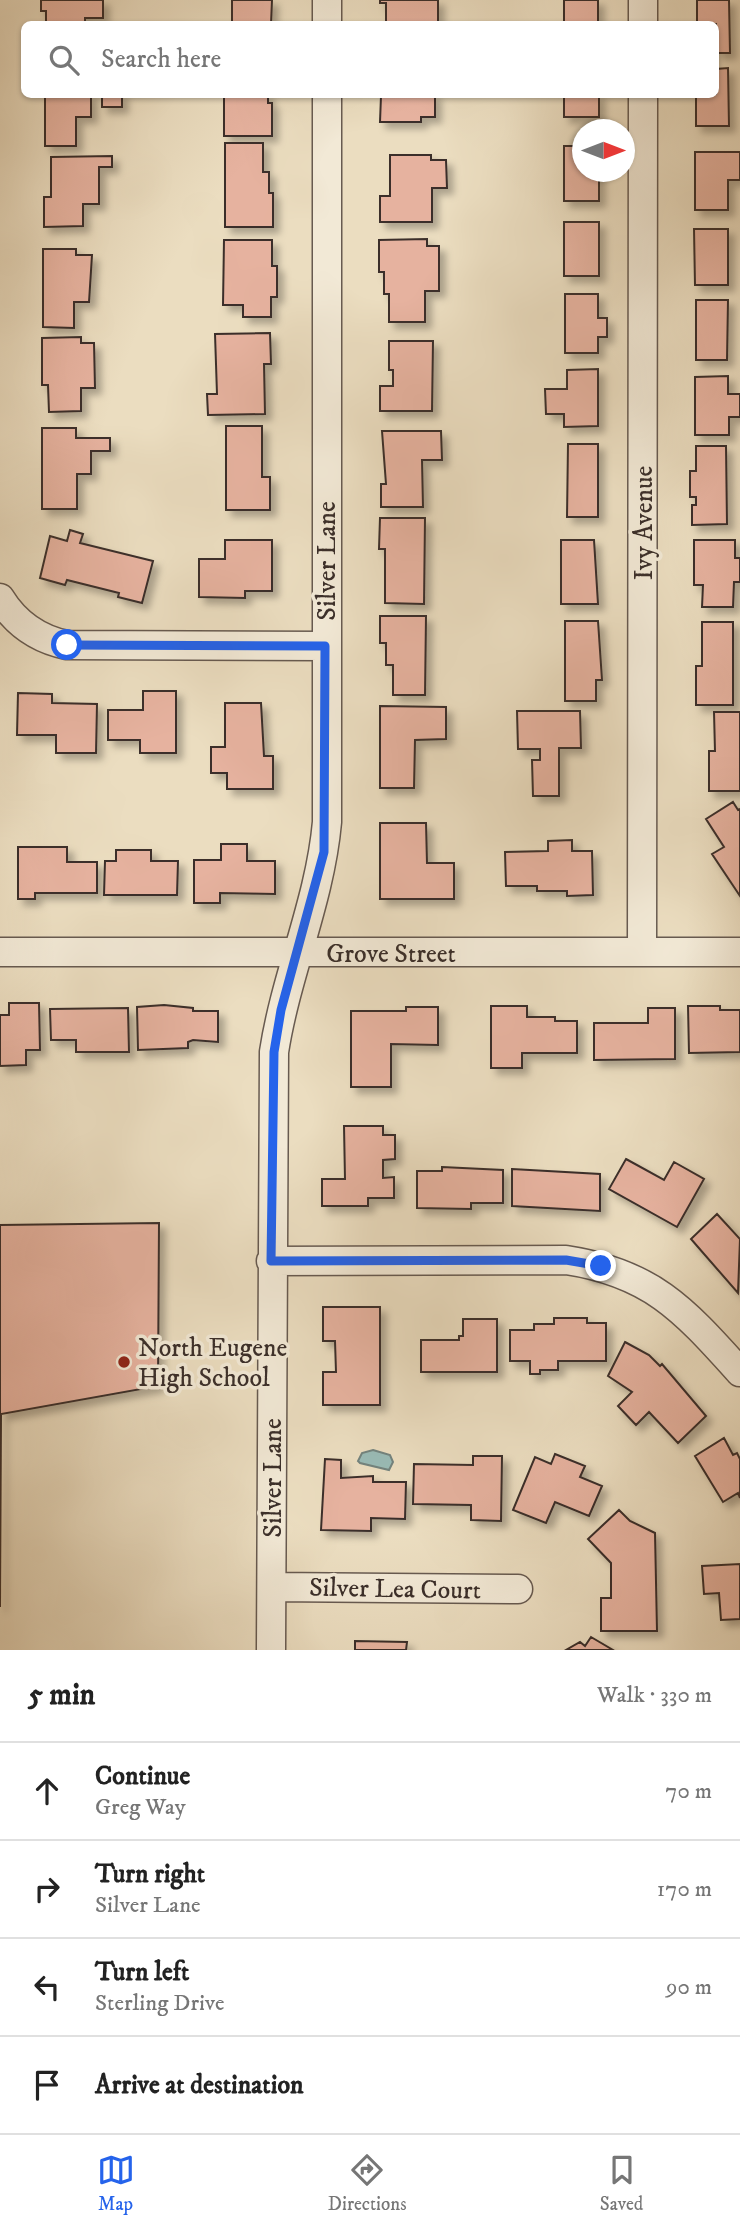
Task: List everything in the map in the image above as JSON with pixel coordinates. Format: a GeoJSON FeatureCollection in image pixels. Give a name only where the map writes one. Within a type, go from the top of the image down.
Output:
{"type":"FeatureCollection","features":[{"type":"Feature","properties":{"kind":"street"},"geometry":{"type":"LineString","coordinates":[[327,0],[327,21]]}},
{"type":"Feature","properties":{"kind":"street"},"geometry":{"type":"LineString","coordinates":[[643,0],[643,21]]}},
{"type":"Feature","properties":{"kind":"street","name":"Silver Lane"},"geometry":{"type":"LineString","coordinates":[[271,1650],[274,1052],[281,1010],[324,852],[327,98]]}},
{"type":"Feature","properties":{"kind":"street","name":"Ivy Avenue"},"geometry":{"type":"LineString","coordinates":[[642,952],[643,98]]}},
{"type":"Feature","properties":{"kind":"street"},"geometry":{"type":"LineString","coordinates":[[0,598],[25,627],[52,642],[67,645],[325,646]]}},
{"type":"Feature","properties":{"kind":"street","name":"Grove Street"},"geometry":{"type":"LineString","coordinates":[[0,952],[740,952]]}},
{"type":"Feature","properties":{"kind":"street"},"geometry":{"type":"LineString","coordinates":[[271,1261],[566,1260],[601,1266],[643,1282],[667,1298],[739,1369]]}},
{"type":"Feature","properties":{"kind":"street","name":"Silver Lea Court"},"geometry":{"type":"LineString","coordinates":[[272,1587],[518,1590]]}},
{"type":"Feature","properties":{"kind":"water"},"geometry":{"type":"Polygon","coordinates":[[[373,1450],[390,1455],[393,1462],[389,1470],[358,1461],[362,1453],[373,1450]]]}},
{"type":"Feature","properties":{"kind":"building"},"geometry":{"type":"Polygon","coordinates":[[[41,0],[103,0],[103,18],[46,21],[46,11],[41,11],[41,0]]]}},
{"type":"Feature","properties":{"kind":"building"},"geometry":{"type":"Polygon","coordinates":[[[232,0],[272,0],[271,21],[232,21],[232,0]]]}},
{"type":"Feature","properties":{"kind":"building"},"geometry":{"type":"Polygon","coordinates":[[[380,0],[438,0],[438,21],[386,21],[386,3],[380,3],[380,0]]]}},
{"type":"Feature","properties":{"kind":"building"},"geometry":{"type":"Polygon","coordinates":[[[564,0],[598,0],[598,21],[564,21],[564,0]]]}},
{"type":"Feature","properties":{"kind":"building"},"geometry":{"type":"Polygon","coordinates":[[[697,0],[729,0],[730,53],[719,53],[719,21],[697,21],[697,0]]]}},
{"type":"Feature","properties":{"kind":"building"},"geometry":{"type":"Polygon","coordinates":[[[728,68],[729,126],[696,126],[696,98],[719,98],[719,69],[728,68]]]}},
{"type":"Feature","properties":{"kind":"building"},"geometry":{"type":"Polygon","coordinates":[[[45,98],[91,98],[91,117],[76,117],[76,146],[45,146],[45,98]]]}},
{"type":"Feature","properties":{"kind":"building"},"geometry":{"type":"Polygon","coordinates":[[[102,98],[122,98],[122,107],[102,107],[102,98]]]}},
{"type":"Feature","properties":{"kind":"building"},"geometry":{"type":"Polygon","coordinates":[[[224,98],[268,98],[268,103],[272,103],[272,136],[224,136],[224,98]]]}},
{"type":"Feature","properties":{"kind":"building"},"geometry":{"type":"Polygon","coordinates":[[[381,98],[435,98],[435,117],[421,117],[421,122],[380,122],[381,98]]]}},
{"type":"Feature","properties":{"kind":"building"},"geometry":{"type":"Polygon","coordinates":[[[564,98],[599,98],[599,117],[564,117],[564,98]]]}},
{"type":"Feature","properties":{"kind":"building"},"geometry":{"type":"Polygon","coordinates":[[[225,143],[263,143],[263,172],[269,172],[269,193],[273,193],[273,227],[225,227],[225,143]]]}},
{"type":"Feature","properties":{"kind":"building"},"geometry":{"type":"Polygon","coordinates":[[[564,146],[572,146],[572,182],[599,182],[599,201],[564,201],[564,146]]]}},
{"type":"Feature","properties":{"kind":"building"},"geometry":{"type":"Polygon","coordinates":[[[695,152],[740,152],[740,180],[728,180],[728,210],[695,210],[695,152]]]}},
{"type":"Feature","properties":{"kind":"building"},"geometry":{"type":"Polygon","coordinates":[[[390,155],[431,155],[431,160],[446,160],[447,188],[432,188],[432,222],[380,222],[380,196],[390,196],[390,155]]]}},
{"type":"Feature","properties":{"kind":"building"},"geometry":{"type":"Polygon","coordinates":[[[112,156],[112,167],[99,167],[99,204],[83,204],[83,226],[44,227],[44,197],[51,197],[51,157],[112,156]]]}},
{"type":"Feature","properties":{"kind":"building"},"geometry":{"type":"Polygon","coordinates":[[[564,222],[599,222],[599,276],[564,276],[564,222]]]}},
{"type":"Feature","properties":{"kind":"building"},"geometry":{"type":"Polygon","coordinates":[[[694,229],[728,229],[728,285],[695,285],[694,229]]]}},
{"type":"Feature","properties":{"kind":"building"},"geometry":{"type":"Polygon","coordinates":[[[427,239],[427,246],[439,246],[439,291],[425,291],[425,322],[389,322],[389,294],[384,294],[384,272],[379,272],[379,240],[427,239]]]}},
{"type":"Feature","properties":{"kind":"building"},"geometry":{"type":"Polygon","coordinates":[[[224,240],[272,240],[272,266],[277,266],[277,297],[271,297],[271,317],[243,317],[243,305],[223,305],[224,240]]]}},
{"type":"Feature","properties":{"kind":"building"},"geometry":{"type":"Polygon","coordinates":[[[43,249],[76,249],[76,255],[92,255],[89,302],[74,302],[74,328],[43,327],[43,249]]]}},
{"type":"Feature","properties":{"kind":"building"},"geometry":{"type":"Polygon","coordinates":[[[565,294],[598,294],[598,318],[607,318],[607,337],[598,337],[598,353],[565,353],[565,294]]]}},
{"type":"Feature","properties":{"kind":"building"},"geometry":{"type":"Polygon","coordinates":[[[696,300],[728,300],[727,360],[696,360],[696,300]]]}},
{"type":"Feature","properties":{"kind":"building"},"geometry":{"type":"Polygon","coordinates":[[[270,333],[271,364],[264,364],[265,414],[208,415],[207,394],[217,394],[215,334],[270,333]]]}},
{"type":"Feature","properties":{"kind":"building"},"geometry":{"type":"Polygon","coordinates":[[[81,337],[81,343],[94,343],[95,388],[81,388],[81,411],[49,412],[48,385],[42,385],[42,338],[81,337]]]}},
{"type":"Feature","properties":{"kind":"building"},"geometry":{"type":"Polygon","coordinates":[[[389,341],[433,341],[432,411],[380,411],[380,386],[393,386],[393,370],[389,370],[389,341]]]}},
{"type":"Feature","properties":{"kind":"building"},"geometry":{"type":"Polygon","coordinates":[[[598,369],[598,426],[564,427],[564,414],[546,414],[545,389],[567,389],[567,370],[598,369]]]}},
{"type":"Feature","properties":{"kind":"building"},"geometry":{"type":"Polygon","coordinates":[[[728,376],[728,394],[740,394],[740,417],[729,417],[729,435],[695,435],[695,377],[728,376]]]}},
{"type":"Feature","properties":{"kind":"building"},"geometry":{"type":"Polygon","coordinates":[[[226,426],[262,426],[262,477],[270,477],[270,510],[226,510],[226,426]]]}},
{"type":"Feature","properties":{"kind":"building"},"geometry":{"type":"Polygon","coordinates":[[[42,428],[76,428],[76,438],[110,438],[110,451],[91,451],[91,474],[77,474],[77,509],[42,509],[42,428]]]}},
{"type":"Feature","properties":{"kind":"building"},"geometry":{"type":"Polygon","coordinates":[[[382,431],[441,431],[442,460],[422,460],[423,507],[381,507],[381,484],[386,484],[382,431]]]}},
{"type":"Feature","properties":{"kind":"building"},"geometry":{"type":"Polygon","coordinates":[[[568,444],[598,444],[598,517],[567,517],[568,444]]]}},
{"type":"Feature","properties":{"kind":"building"},"geometry":{"type":"Polygon","coordinates":[[[696,446],[726,446],[727,524],[692,525],[692,505],[696,505],[696,497],[690,497],[690,471],[696,471],[696,446]]]}},
{"type":"Feature","properties":{"kind":"building"},"geometry":{"type":"Polygon","coordinates":[[[380,518],[425,518],[424,604],[385,603],[385,549],[379,549],[380,518]]]}},
{"type":"Feature","properties":{"kind":"building"},"geometry":{"type":"Polygon","coordinates":[[[70,530],[83,534],[80,543],[153,561],[142,603],[118,597],[119,593],[67,580],[65,585],[40,578],[50,536],[67,541],[70,530]]]}},
{"type":"Feature","properties":{"kind":"building"},"geometry":{"type":"Polygon","coordinates":[[[225,540],[272,540],[272,591],[245,591],[245,598],[199,597],[199,559],[225,559],[225,540]]]}},
{"type":"Feature","properties":{"kind":"building"},"geometry":{"type":"Polygon","coordinates":[[[561,540],[594,540],[598,604],[561,604],[561,540]]]}},
{"type":"Feature","properties":{"kind":"building"},"geometry":{"type":"Polygon","coordinates":[[[694,540],[735,540],[735,558],[740,558],[740,582],[734,582],[733,607],[702,607],[703,585],[694,585],[694,540]]]}},
{"type":"Feature","properties":{"kind":"building"},"geometry":{"type":"Polygon","coordinates":[[[380,616],[426,616],[425,695],[393,695],[393,665],[386,665],[386,643],[380,643],[380,616]]]}},
{"type":"Feature","properties":{"kind":"building"},"geometry":{"type":"Polygon","coordinates":[[[565,621],[598,621],[602,680],[596,680],[596,701],[565,701],[565,621]]]}},
{"type":"Feature","properties":{"kind":"building"},"geometry":{"type":"Polygon","coordinates":[[[702,622],[733,622],[733,705],[696,705],[696,666],[702,666],[702,622]]]}},
{"type":"Feature","properties":{"kind":"building"},"geometry":{"type":"Polygon","coordinates":[[[143,691],[176,691],[176,753],[140,753],[140,740],[108,740],[108,710],[143,710],[143,691]]]}},
{"type":"Feature","properties":{"kind":"building"},"geometry":{"type":"Polygon","coordinates":[[[18,693],[52,694],[52,703],[97,704],[96,753],[56,753],[56,735],[17,735],[18,693]]]}},
{"type":"Feature","properties":{"kind":"building"},"geometry":{"type":"Polygon","coordinates":[[[225,703],[261,703],[264,756],[273,756],[273,789],[227,789],[227,773],[211,773],[211,747],[225,747],[225,703]]]}},
{"type":"Feature","properties":{"kind":"building"},"geometry":{"type":"Polygon","coordinates":[[[380,706],[446,707],[446,739],[415,740],[414,788],[380,788],[380,706]]]}},
{"type":"Feature","properties":{"kind":"building"},"geometry":{"type":"Polygon","coordinates":[[[517,711],[580,711],[581,748],[559,748],[559,796],[533,796],[532,760],[540,760],[540,749],[518,749],[517,711]]]}},
{"type":"Feature","properties":{"kind":"building"},"geometry":{"type":"Polygon","coordinates":[[[714,712],[740,712],[740,791],[709,791],[709,751],[715,751],[714,712]]]}},
{"type":"Feature","properties":{"kind":"building"},"geometry":{"type":"Polygon","coordinates":[[[733,802],[738,810],[740,809],[740,896],[712,854],[724,847],[706,819],[733,802]]]}},
{"type":"Feature","properties":{"kind":"building"},"geometry":{"type":"Polygon","coordinates":[[[380,823],[426,823],[427,863],[454,863],[454,899],[380,899],[380,823]]]}},
{"type":"Feature","properties":{"kind":"building"},"geometry":{"type":"Polygon","coordinates":[[[572,840],[572,851],[592,851],[593,895],[567,896],[567,891],[537,891],[537,886],[506,886],[505,852],[548,851],[548,841],[572,840]]]}},
{"type":"Feature","properties":{"kind":"building"},"geometry":{"type":"Polygon","coordinates":[[[221,844],[247,844],[247,861],[275,861],[275,894],[220,893],[220,903],[194,903],[194,860],[221,860],[221,844]]]}},
{"type":"Feature","properties":{"kind":"building"},"geometry":{"type":"Polygon","coordinates":[[[18,847],[67,847],[67,862],[97,862],[97,893],[35,893],[35,899],[18,899],[18,847]]]}},
{"type":"Feature","properties":{"kind":"building"},"geometry":{"type":"Polygon","coordinates":[[[116,850],[151,850],[151,861],[178,861],[177,895],[104,895],[105,861],[116,861],[116,850]]]}},
{"type":"Feature","properties":{"kind":"building"},"geometry":{"type":"Polygon","coordinates":[[[9,1003],[39,1003],[40,1050],[26,1050],[26,1065],[0,1066],[0,1015],[9,1015],[9,1003]]]}},
{"type":"Feature","properties":{"kind":"building"},"geometry":{"type":"Polygon","coordinates":[[[164,1005],[193,1008],[193,1011],[218,1011],[218,1042],[193,1040],[188,1042],[188,1048],[138,1050],[137,1007],[164,1005]]]}},
{"type":"Feature","properties":{"kind":"building"},"geometry":{"type":"Polygon","coordinates":[[[491,1006],[527,1006],[527,1017],[555,1017],[555,1021],[577,1021],[577,1053],[522,1053],[522,1068],[491,1068],[491,1006]]]}},
{"type":"Feature","properties":{"kind":"building"},"geometry":{"type":"Polygon","coordinates":[[[688,1006],[720,1006],[720,1010],[740,1010],[740,1052],[689,1053],[688,1006]]]}},
{"type":"Feature","properties":{"kind":"building"},"geometry":{"type":"Polygon","coordinates":[[[406,1007],[438,1007],[438,1045],[391,1044],[391,1087],[351,1087],[351,1011],[406,1011],[406,1007]]]}},
{"type":"Feature","properties":{"kind":"building"},"geometry":{"type":"Polygon","coordinates":[[[128,1008],[129,1052],[76,1052],[76,1040],[51,1040],[50,1009],[128,1008]]]}},
{"type":"Feature","properties":{"kind":"building"},"geometry":{"type":"Polygon","coordinates":[[[648,1008],[675,1008],[675,1059],[594,1060],[594,1023],[648,1023],[648,1008]]]}},
{"type":"Feature","properties":{"kind":"building"},"geometry":{"type":"Polygon","coordinates":[[[344,1126],[383,1126],[383,1135],[395,1135],[395,1159],[383,1160],[383,1178],[394,1177],[394,1198],[368,1198],[368,1206],[322,1206],[322,1179],[345,1179],[344,1126]]]}},
{"type":"Feature","properties":{"kind":"building"},"geometry":{"type":"Polygon","coordinates":[[[626,1159],[664,1180],[674,1162],[704,1179],[677,1227],[609,1189],[626,1159]]]}},
{"type":"Feature","properties":{"kind":"building"},"geometry":{"type":"Polygon","coordinates":[[[442,1167],[503,1170],[503,1203],[471,1203],[471,1209],[417,1208],[417,1171],[442,1171],[442,1167]]]}},
{"type":"Feature","properties":{"kind":"building"},"geometry":{"type":"Polygon","coordinates":[[[512,1169],[600,1174],[600,1211],[512,1206],[512,1169]]]}},
{"type":"Feature","properties":{"kind":"building"},"geometry":{"type":"Polygon","coordinates":[[[717,1214],[740,1239],[738,1293],[691,1239],[717,1214]]]}},
{"type":"Feature","properties":{"kind":"building","name":"North Eugene High School"},"geometry":{"type":"Polygon","coordinates":[[[159,1223],[158,1386],[1,1414],[0,1607],[0,1225],[159,1223]]]}},
{"type":"Feature","properties":{"kind":"building"},"geometry":{"type":"Polygon","coordinates":[[[323,1307],[380,1307],[380,1405],[323,1405],[323,1372],[336,1372],[335,1341],[323,1341],[323,1307]]]}},
{"type":"Feature","properties":{"kind":"building"},"geometry":{"type":"Polygon","coordinates":[[[554,1318],[587,1318],[587,1323],[606,1323],[606,1361],[558,1361],[558,1370],[540,1370],[540,1374],[530,1374],[530,1361],[510,1361],[510,1330],[534,1330],[534,1324],[554,1324],[554,1318]]]}},
{"type":"Feature","properties":{"kind":"building"},"geometry":{"type":"Polygon","coordinates":[[[463,1319],[497,1319],[497,1372],[421,1372],[421,1340],[459,1340],[459,1336],[463,1336],[463,1319]]]}},
{"type":"Feature","properties":{"kind":"building"},"geometry":{"type":"Polygon","coordinates":[[[625,1342],[649,1355],[660,1366],[662,1364],[706,1416],[678,1443],[649,1412],[636,1425],[618,1406],[632,1392],[608,1376],[625,1342]]]}},
{"type":"Feature","properties":{"kind":"building"},"geometry":{"type":"Polygon","coordinates":[[[724,1438],[733,1455],[737,1453],[740,1459],[740,1498],[738,1493],[723,1502],[695,1456],[724,1438]]]}},
{"type":"Feature","properties":{"kind":"building"},"geometry":{"type":"Polygon","coordinates":[[[555,1454],[585,1466],[580,1477],[602,1486],[589,1516],[555,1502],[546,1523],[513,1510],[535,1457],[551,1464],[555,1454]]]}},
{"type":"Feature","properties":{"kind":"building"},"geometry":{"type":"Polygon","coordinates":[[[473,1456],[502,1456],[501,1521],[471,1520],[471,1505],[413,1504],[414,1464],[473,1465],[473,1456]]]}},
{"type":"Feature","properties":{"kind":"building"},"geometry":{"type":"Polygon","coordinates":[[[325,1459],[341,1460],[341,1478],[373,1476],[373,1482],[406,1482],[405,1519],[371,1518],[371,1531],[321,1530],[325,1459]]]}},
{"type":"Feature","properties":{"kind":"building"},"geometry":{"type":"Polygon","coordinates":[[[619,1510],[630,1521],[655,1533],[657,1631],[601,1631],[601,1598],[611,1598],[611,1563],[588,1539],[619,1510]]]}},
{"type":"Feature","properties":{"kind":"building"},"geometry":{"type":"Polygon","coordinates":[[[740,1564],[740,1619],[721,1620],[719,1593],[704,1594],[702,1566],[740,1564]]]}},
{"type":"Feature","properties":{"kind":"building"},"geometry":{"type":"Polygon","coordinates":[[[591,1637],[613,1650],[566,1650],[580,1642],[585,1646],[591,1637]]]}},
{"type":"Feature","properties":{"kind":"building"},"geometry":{"type":"Polygon","coordinates":[[[355,1641],[407,1642],[406,1650],[355,1650],[355,1641]]]}},
{"type":"Feature","properties":{"kind":"place","name":"North Eugene High School"},"geometry":{"type":"Point","coordinates":[124,1362]}},
{"type":"Feature","properties":{"kind":"route"},"geometry":{"type":"LineString","coordinates":[[67,645],[325,646],[327,822],[318,880],[281,1010],[274,1052],[271,1261],[566,1260],[601,1266]]}}]}
